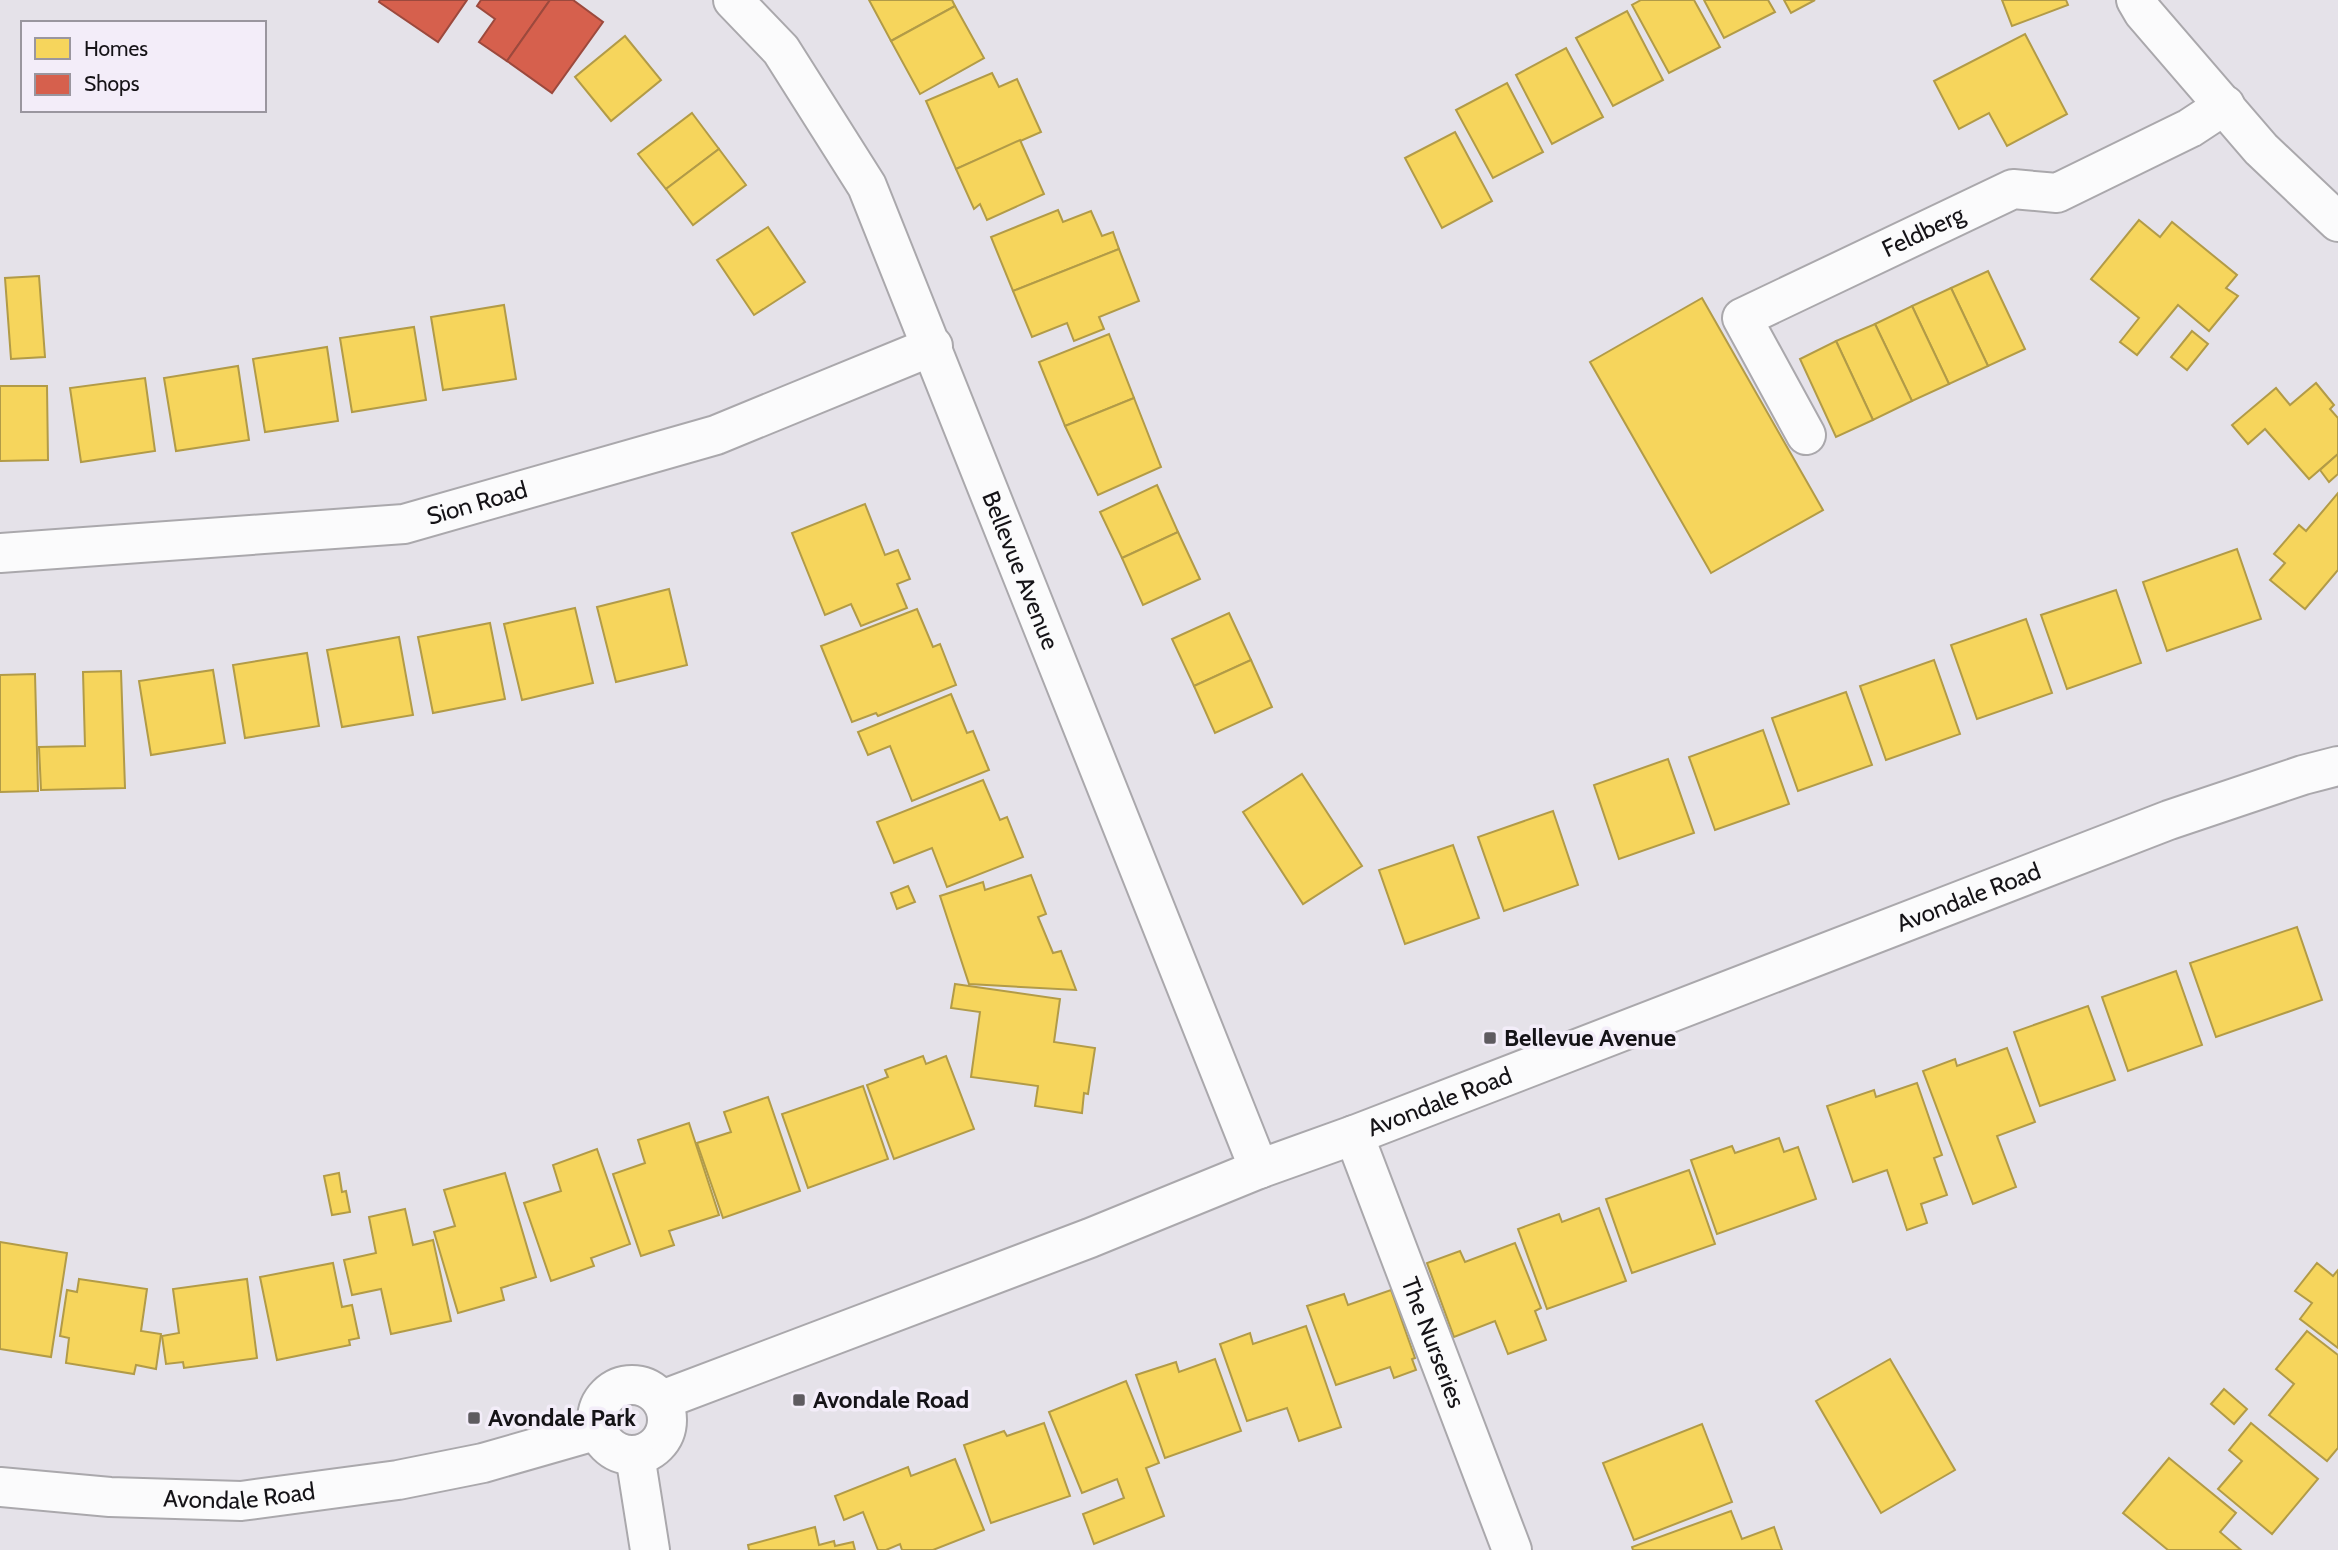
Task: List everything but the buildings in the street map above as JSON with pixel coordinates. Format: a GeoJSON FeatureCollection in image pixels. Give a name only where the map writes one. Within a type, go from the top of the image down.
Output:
{"type":"FeatureCollection","features":[{"type":"Feature","properties":{"kind":"street","name":"Bellevue Avenue"},"geometry":{"type":"LineString","coordinates":[[733,0],[781,50],[867,186],[1259,1169]]}},
{"type":"Feature","properties":{"kind":"street"},"geometry":{"type":"LineString","coordinates":[[2136,0],[2143,12],[2261,149],[2338,222]]}},
{"type":"Feature","properties":{"kind":"street","name":"Feldberg"},"geometry":{"type":"LineString","coordinates":[[1806,435],[1742,318],[2013,189],[2057,193],[2190,128],[2225,105]]}},
{"type":"Feature","properties":{"kind":"street","name":"Sion Road"},"geometry":{"type":"LineString","coordinates":[[0,553],[404,524],[716,435],[933,346]]}},
{"type":"Feature","properties":{"kind":"street","name":"Avondale Road"},"geometry":{"type":"LineString","coordinates":[[0,1487],[110,1497],[241,1501],[398,1480],[612,1442],[646,1452],[657,1446],[664,1436],[667,1424],[662,1400],[1090,1238],[1259,1169],[1354,1135],[2169,820],[2338,766]]}},
{"type":"Feature","properties":{"kind":"street","name":"The Nurseries"},"geometry":{"type":"LineString","coordinates":[[1354,1135],[1512,1550]]}},
{"type":"Feature","properties":{"kind":"street"},"geometry":{"type":"LineString","coordinates":[[650,1550],[612,1442],[596,1420],[604,1399],[622,1386],[644,1387],[662,1400]]}},
{"type":"Feature","properties":{"kind":"place","name":"Bellevue Avenue"},"geometry":{"type":"Point","coordinates":[1490,1038]}},
{"type":"Feature","properties":{"kind":"place","name":"Avondale Road"},"geometry":{"type":"Point","coordinates":[799,1400]}},
{"type":"Feature","properties":{"kind":"place","name":"Avondale Park"},"geometry":{"type":"Point","coordinates":[474,1418]}}]}
